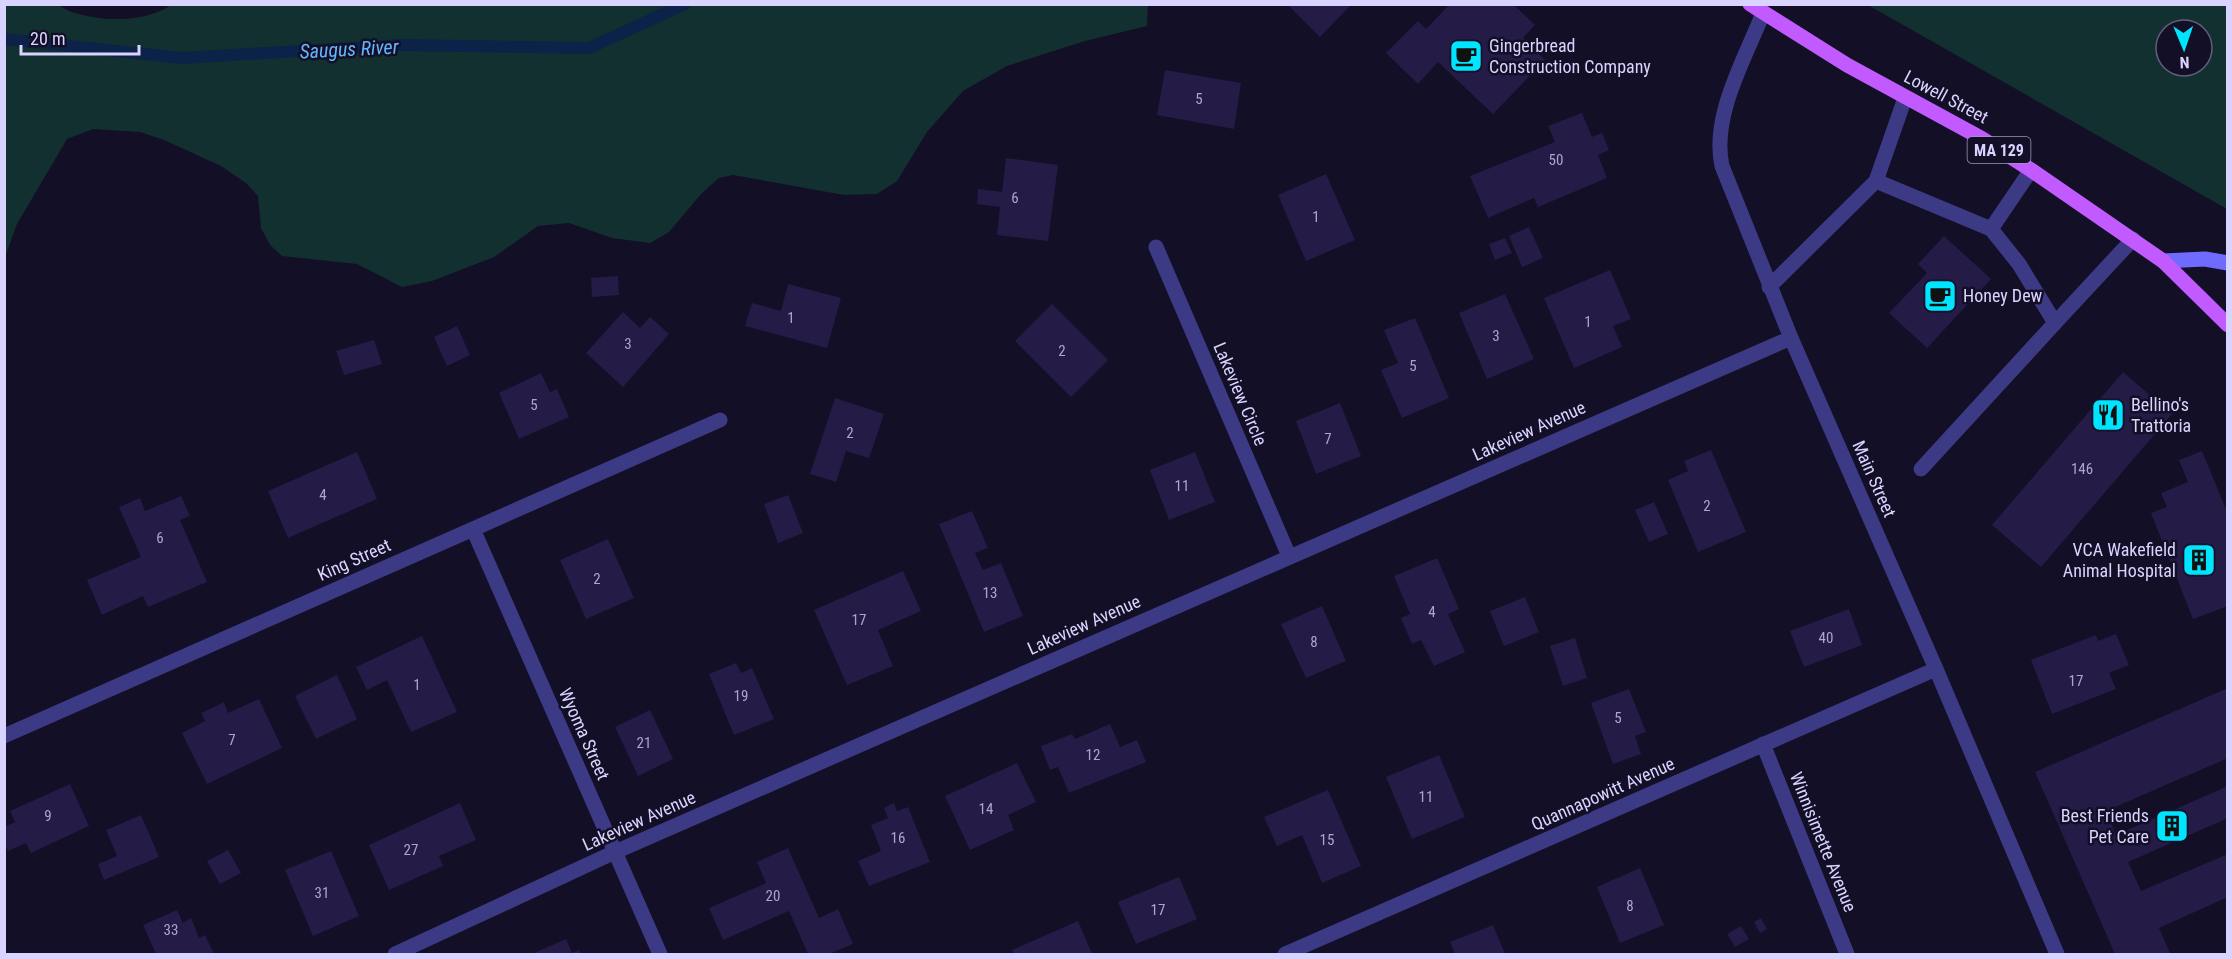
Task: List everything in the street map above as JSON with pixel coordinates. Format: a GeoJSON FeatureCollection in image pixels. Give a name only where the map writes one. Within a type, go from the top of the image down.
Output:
{"type":"FeatureCollection","features":[{"type":"Feature","properties":{"kind":"main road","name":"Lowell Street"},"geometry":{"type":"LineString","coordinates":[[1757,9],[1905,98],[1981,138],[2031,170],[2163,261],[2228,325]]}},
{"type":"Feature","properties":{"kind":"street","name":"Main Street"},"geometry":{"type":"LineString","coordinates":[[1757,9],[1725,109],[1718,141],[1724,174],[1769,287],[1936,669],[2057,954]]}},
{"type":"Feature","properties":{"kind":"street"},"geometry":{"type":"LineString","coordinates":[[1769,287],[1876,181],[1905,98]]}},
{"type":"Feature","properties":{"kind":"street"},"geometry":{"type":"LineString","coordinates":[[1991,229],[2031,170]]}},
{"type":"Feature","properties":{"kind":"street"},"geometry":{"type":"LineString","coordinates":[[1876,181],[1991,229],[2019,264],[2055,323]]}},
{"type":"Feature","properties":{"kind":"street"},"geometry":{"type":"LineString","coordinates":[[1921,469],[2133,239]]}},
{"type":"Feature","properties":{"kind":"street","name":"Lakeview Circle"},"geometry":{"type":"LineString","coordinates":[[1156,247],[1289,556]]}},
{"type":"Feature","properties":{"kind":"street"},"geometry":{"type":"LineString","coordinates":[[2163,261],[2205,259],[2228,263]]}},
{"type":"Feature","properties":{"kind":"street","name":"Lakeview Avenue"},"geometry":{"type":"LineString","coordinates":[[395,954],[615,852],[1791,338]]}},
{"type":"Feature","properties":{"kind":"street","name":"King Street"},"geometry":{"type":"LineString","coordinates":[[4,736],[720,420]]}},
{"type":"Feature","properties":{"kind":"street","name":"Wyoma Street"},"geometry":{"type":"LineString","coordinates":[[473,529],[660,954]]}},
{"type":"Feature","properties":{"kind":"street","name":"Quannapowitt Avenue"},"geometry":{"type":"LineString","coordinates":[[1285,954],[1936,669]]}},
{"type":"Feature","properties":{"kind":"street","name":"Winnisimette Avenue"},"geometry":{"type":"LineString","coordinates":[[1763,744],[1847,954]]}},
{"type":"Feature","properties":{"kind":"green space"},"geometry":{"type":"Polygon","coordinates":[[[56,4],[70,11],[97,18],[123,19],[148,15],[171,5],[1148,4],[1147,26],[1085,41],[1007,66],[963,91],[927,132],[897,181],[877,194],[844,195],[733,175],[719,178],[702,193],[669,232],[650,243],[612,238],[569,223],[538,226],[494,257],[432,281],[402,287],[357,264],[282,256],[270,245],[261,228],[258,196],[246,183],[221,166],[164,140],[140,132],[93,129],[67,139],[17,224],[5,257],[5,5],[56,4]]]}},
{"type":"Feature","properties":{"kind":"green space"},"geometry":{"type":"Polygon","coordinates":[[[1868,5],[2227,5],[2227,209],[1868,5]]]}},
{"type":"Feature","properties":{"kind":"building"},"geometry":{"type":"Polygon","coordinates":[[[1287,4],[1352,4],[1320,37],[1287,4]]]}},
{"type":"Feature","properties":{"kind":"building","name":"Gingerbread Construction Company"},"geometry":{"type":"Polygon","coordinates":[[[1450,4],[1513,4],[1535,25],[1523,38],[1545,60],[1493,114],[1438,62],[1418,84],[1386,53],[1418,21],[1426,29],[1450,4]]]}},
{"type":"Feature","properties":{"kind":"building"},"geometry":{"type":"Polygon","coordinates":[[[1165,70],[1241,83],[1234,129],[1157,115],[1165,70]]]}},
{"type":"Feature","properties":{"kind":"building"},"geometry":{"type":"Polygon","coordinates":[[[1582,113],[1592,137],[1602,133],[1609,150],[1598,155],[1607,178],[1538,207],[1534,198],[1488,218],[1470,176],[1555,142],[1548,126],[1582,113]]]}},
{"type":"Feature","properties":{"kind":"building"},"geometry":{"type":"Polygon","coordinates":[[[1006,158],[1058,165],[1048,241],[997,235],[1000,207],[977,204],[978,189],[1002,192],[1006,158]]]}},
{"type":"Feature","properties":{"kind":"building"},"geometry":{"type":"Polygon","coordinates":[[[1326,174],[1355,240],[1306,261],[1278,195],[1326,174]]]}},
{"type":"Feature","properties":{"kind":"building"},"geometry":{"type":"Polygon","coordinates":[[[1529,227],[1543,258],[1522,267],[1509,236],[1529,227]]]}},
{"type":"Feature","properties":{"kind":"building","name":"Honey Dew"},"geometry":{"type":"Polygon","coordinates":[[[1944,236],[1991,279],[1927,348],[1889,313],[1927,273],[1918,264],[1944,236]]]}},
{"type":"Feature","properties":{"kind":"building"},"geometry":{"type":"Polygon","coordinates":[[[1505,238],[1512,253],[1495,260],[1489,244],[1505,238]]]}},
{"type":"Feature","properties":{"kind":"building"},"geometry":{"type":"Polygon","coordinates":[[[1610,270],[1631,319],[1613,326],[1622,347],[1574,368],[1544,298],[1610,270]]]}},
{"type":"Feature","properties":{"kind":"building"},"geometry":{"type":"Polygon","coordinates":[[[618,276],[619,295],[592,297],[591,278],[618,276]]]}},
{"type":"Feature","properties":{"kind":"building"},"geometry":{"type":"Polygon","coordinates":[[[788,284],[841,298],[827,348],[745,326],[752,303],[781,311],[788,284]]]}},
{"type":"Feature","properties":{"kind":"building"},"geometry":{"type":"Polygon","coordinates":[[[1505,294],[1534,359],[1487,379],[1459,313],[1505,294]]]}},
{"type":"Feature","properties":{"kind":"building"},"geometry":{"type":"Polygon","coordinates":[[[1052,304],[1108,360],[1071,397],[1015,341],[1052,304]]]}},
{"type":"Feature","properties":{"kind":"building"},"geometry":{"type":"Polygon","coordinates":[[[623,312],[640,328],[650,317],[669,334],[623,387],[586,353],[623,312]]]}},
{"type":"Feature","properties":{"kind":"building"},"geometry":{"type":"Polygon","coordinates":[[[1415,318],[1449,398],[1402,418],[1381,370],[1398,363],[1384,330],[1415,318]]]}},
{"type":"Feature","properties":{"kind":"building"},"geometry":{"type":"Polygon","coordinates":[[[457,326],[470,355],[447,366],[434,337],[457,326]]]}},
{"type":"Feature","properties":{"kind":"building"},"geometry":{"type":"Polygon","coordinates":[[[374,340],[382,364],[344,375],[336,351],[374,340]]]}},
{"type":"Feature","properties":{"kind":"building"},"geometry":{"type":"Polygon","coordinates":[[[2123,372],[2172,414],[2041,567],[1992,525],[2123,372]]]}},
{"type":"Feature","properties":{"kind":"building"},"geometry":{"type":"Polygon","coordinates":[[[541,373],[550,392],[557,389],[569,417],[519,439],[499,393],[541,373]]]}},
{"type":"Feature","properties":{"kind":"building"},"geometry":{"type":"Polygon","coordinates":[[[835,398],[884,414],[869,458],[846,451],[836,482],[810,474],[835,398]]]}},
{"type":"Feature","properties":{"kind":"building"},"geometry":{"type":"Polygon","coordinates":[[[1340,403],[1361,456],[1316,474],[1296,421],[1340,403]]]}},
{"type":"Feature","properties":{"kind":"building"},"geometry":{"type":"Polygon","coordinates":[[[1711,450],[1746,532],[1698,552],[1668,480],[1688,471],[1684,461],[1711,450]]]}},
{"type":"Feature","properties":{"kind":"building","name":"VCA Wakefield Animal Hospital"},"geometry":{"type":"Polygon","coordinates":[[[2202,451],[2228,514],[2228,606],[2193,619],[2151,513],[2167,507],[2161,493],[2188,482],[2179,460],[2202,451]]]}},
{"type":"Feature","properties":{"kind":"building"},"geometry":{"type":"Polygon","coordinates":[[[357,452],[377,499],[288,538],[268,491],[357,452]]]}},
{"type":"Feature","properties":{"kind":"building"},"geometry":{"type":"Polygon","coordinates":[[[1195,452],[1215,502],[1169,520],[1150,470],[1195,452]]]}},
{"type":"Feature","properties":{"kind":"building"},"geometry":{"type":"Polygon","coordinates":[[[788,495],[803,533],[778,543],[764,504],[788,495]]]}},
{"type":"Feature","properties":{"kind":"building"},"geometry":{"type":"Polygon","coordinates":[[[181,496],[190,516],[180,520],[207,582],[148,607],[143,596],[102,615],[87,580],[141,557],[119,507],[140,498],[145,511],[181,496]]]}},
{"type":"Feature","properties":{"kind":"building"},"geometry":{"type":"Polygon","coordinates":[[[1654,502],[1668,534],[1649,542],[1635,510],[1654,502]]]}},
{"type":"Feature","properties":{"kind":"building"},"geometry":{"type":"Polygon","coordinates":[[[972,511],[988,548],[975,553],[983,570],[1001,563],[1023,616],[984,632],[939,524],[972,511]]]}},
{"type":"Feature","properties":{"kind":"building"},"geometry":{"type":"Polygon","coordinates":[[[608,539],[634,598],[586,619],[560,560],[608,539]]]}},
{"type":"Feature","properties":{"kind":"building"},"geometry":{"type":"Polygon","coordinates":[[[1437,558],[1459,609],[1448,614],[1465,652],[1434,666],[1421,640],[1412,644],[1401,618],[1410,614],[1394,576],[1437,558]]]}},
{"type":"Feature","properties":{"kind":"building"},"geometry":{"type":"Polygon","coordinates":[[[903,571],[921,611],[878,630],[893,666],[847,685],[814,610],[903,571]]]}},
{"type":"Feature","properties":{"kind":"building"},"geometry":{"type":"Polygon","coordinates":[[[1525,597],[1539,632],[1504,646],[1490,611],[1525,597]]]}},
{"type":"Feature","properties":{"kind":"building"},"geometry":{"type":"Polygon","coordinates":[[[1322,606],[1346,661],[1306,678],[1281,624],[1322,606]]]}},
{"type":"Feature","properties":{"kind":"building"},"geometry":{"type":"Polygon","coordinates":[[[1849,609],[1862,645],[1804,667],[1790,631],[1849,609]]]}},
{"type":"Feature","properties":{"kind":"building"},"geometry":{"type":"Polygon","coordinates":[[[2116,634],[2129,665],[2109,673],[2116,689],[2052,714],[2031,660],[2096,635],[2098,641],[2116,634]]]}},
{"type":"Feature","properties":{"kind":"building"},"geometry":{"type":"Polygon","coordinates":[[[422,636],[457,712],[411,732],[387,680],[367,690],[356,667],[422,636]]]}},
{"type":"Feature","properties":{"kind":"building"},"geometry":{"type":"Polygon","coordinates":[[[1575,638],[1587,678],[1563,686],[1550,646],[1575,638]]]}},
{"type":"Feature","properties":{"kind":"building"},"geometry":{"type":"Polygon","coordinates":[[[736,663],[741,673],[752,668],[774,719],[734,735],[709,674],[736,663]]]}},
{"type":"Feature","properties":{"kind":"building"},"geometry":{"type":"Polygon","coordinates":[[[337,675],[357,719],[316,739],[295,696],[337,675]]]}},
{"type":"Feature","properties":{"kind":"building","name":"Best Friends Pet Care"},"geometry":{"type":"Polygon","coordinates":[[[2228,688],[2228,758],[2106,811],[2116,835],[2228,786],[2228,818],[2128,862],[2141,891],[2228,854],[2228,897],[2159,928],[2170,953],[2115,954],[2035,772],[2228,688]]]}},
{"type":"Feature","properties":{"kind":"building"},"geometry":{"type":"Polygon","coordinates":[[[1629,689],[1646,732],[1635,736],[1641,754],[1613,764],[1591,703],[1629,689]]]}},
{"type":"Feature","properties":{"kind":"building"},"geometry":{"type":"Polygon","coordinates":[[[259,699],[282,748],[207,784],[182,733],[205,721],[201,713],[224,702],[228,713],[259,699]]]}},
{"type":"Feature","properties":{"kind":"building"},"geometry":{"type":"Polygon","coordinates":[[[650,710],[673,759],[638,776],[615,727],[650,710]]]}},
{"type":"Feature","properties":{"kind":"building"},"geometry":{"type":"Polygon","coordinates":[[[1110,724],[1120,747],[1137,740],[1146,762],[1069,793],[1058,767],[1050,770],[1041,746],[1072,734],[1075,739],[1110,724]]]}},
{"type":"Feature","properties":{"kind":"building"},"geometry":{"type":"Polygon","coordinates":[[[1439,755],[1465,817],[1412,839],[1386,777],[1439,755]]]}},
{"type":"Feature","properties":{"kind":"building"},"geometry":{"type":"Polygon","coordinates":[[[1017,763],[1036,802],[1008,815],[1014,830],[970,850],[945,796],[1017,763]]]}},
{"type":"Feature","properties":{"kind":"building"},"geometry":{"type":"Polygon","coordinates":[[[70,784],[89,826],[31,853],[26,843],[8,851],[4,842],[4,827],[15,822],[10,811],[70,784]]]}},
{"type":"Feature","properties":{"kind":"building"},"geometry":{"type":"Polygon","coordinates":[[[1328,790],[1361,866],[1322,883],[1302,835],[1277,846],[1264,817],[1328,790]]]}},
{"type":"Feature","properties":{"kind":"building"},"geometry":{"type":"Polygon","coordinates":[[[460,803],[476,840],[439,856],[443,866],[389,890],[369,845],[460,803]]]}},
{"type":"Feature","properties":{"kind":"building"},"geometry":{"type":"Polygon","coordinates":[[[894,803],[897,811],[908,807],[930,862],[869,886],[858,861],[881,851],[871,825],[888,818],[884,808],[894,803]]]}},
{"type":"Feature","properties":{"kind":"building"},"geometry":{"type":"Polygon","coordinates":[[[141,815],[159,857],[104,880],[98,864],[117,856],[106,830],[141,815]]]}},
{"type":"Feature","properties":{"kind":"building"},"geometry":{"type":"Polygon","coordinates":[[[788,848],[819,918],[838,909],[853,944],[829,954],[808,954],[789,911],[723,940],[709,908],[766,883],[757,862],[788,848]]]}},
{"type":"Feature","properties":{"kind":"building"},"geometry":{"type":"Polygon","coordinates":[[[228,850],[241,873],[220,884],[207,861],[228,850]]]}},
{"type":"Feature","properties":{"kind":"building"},"geometry":{"type":"Polygon","coordinates":[[[331,851],[359,916],[313,936],[285,870],[331,851]]]}},
{"type":"Feature","properties":{"kind":"building"},"geometry":{"type":"Polygon","coordinates":[[[1640,868],[1664,925],[1620,943],[1597,887],[1640,868]]]}},
{"type":"Feature","properties":{"kind":"building"},"geometry":{"type":"Polygon","coordinates":[[[1179,877],[1197,919],[1136,944],[1118,902],[1179,877]]]}},
{"type":"Feature","properties":{"kind":"building"},"geometry":{"type":"Polygon","coordinates":[[[177,910],[183,923],[191,918],[199,938],[205,935],[214,954],[156,954],[143,925],[177,910]]]}},
{"type":"Feature","properties":{"kind":"building"},"geometry":{"type":"Polygon","coordinates":[[[1761,918],[1767,929],[1760,933],[1754,922],[1761,918]]]}},
{"type":"Feature","properties":{"kind":"building"},"geometry":{"type":"Polygon","coordinates":[[[1078,921],[1092,954],[1014,954],[1012,950],[1078,921]]]}},
{"type":"Feature","properties":{"kind":"building"},"geometry":{"type":"Polygon","coordinates":[[[1493,925],[1505,954],[1455,954],[1450,942],[1493,925]]]}},
{"type":"Feature","properties":{"kind":"building"},"geometry":{"type":"Polygon","coordinates":[[[1741,926],[1749,939],[1735,947],[1727,934],[1741,926]]]}},
{"type":"Feature","properties":{"kind":"building"},"geometry":{"type":"Polygon","coordinates":[[[566,939],[572,953],[579,950],[581,954],[532,954],[566,939]]]}},
{"type":"Feature","properties":{"kind":"waterway","name":"Saugus River"},"geometry":{"type":"LineString","coordinates":[[4,39],[182,58],[400,45],[589,48],[685,4]]}},
{"type":"Feature","properties":{"kind":"place","name":"Gingerbread Construction Company"},"geometry":{"type":"Point","coordinates":[1466,56]}},
{"type":"Feature","properties":{"kind":"place","name":"Honey Dew"},"geometry":{"type":"Point","coordinates":[1940,296]}},
{"type":"Feature","properties":{"kind":"place","name":"Bellino's Trattoria"},"geometry":{"type":"Point","coordinates":[2108,415]}},
{"type":"Feature","properties":{"kind":"place","name":"VCA Wakefield Animal Hospital"},"geometry":{"type":"Point","coordinates":[2199,560]}},
{"type":"Feature","properties":{"kind":"place","name":"Best Friends Pet Care"},"geometry":{"type":"Point","coordinates":[2172,826]}}]}
